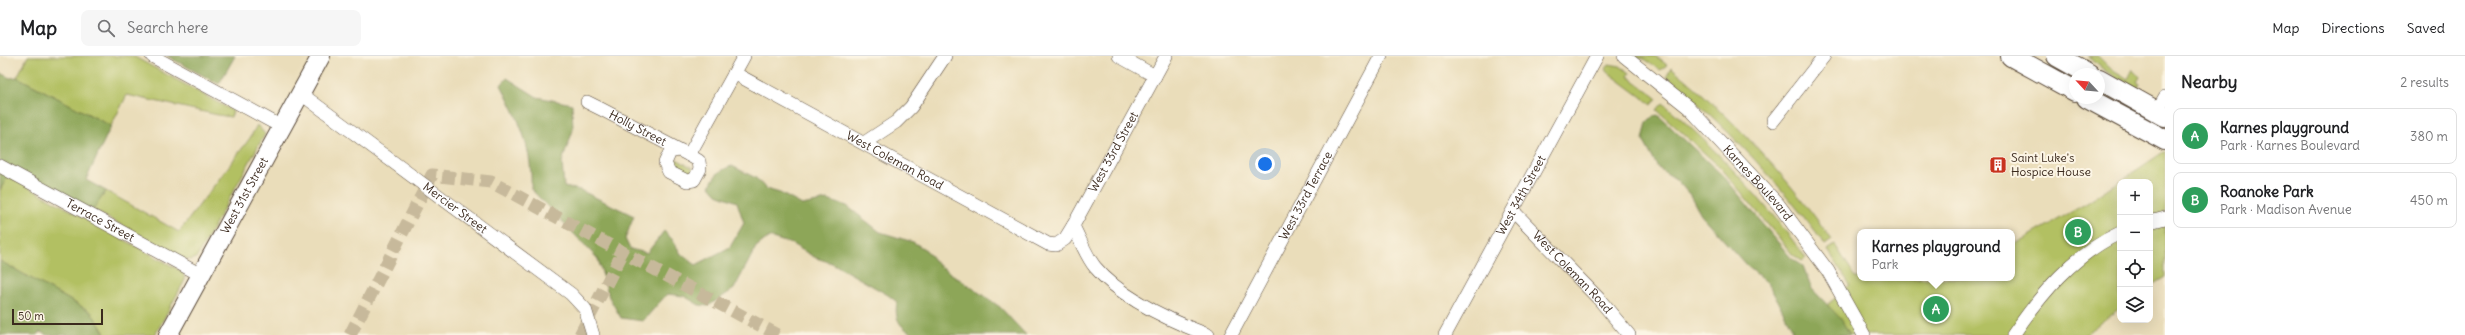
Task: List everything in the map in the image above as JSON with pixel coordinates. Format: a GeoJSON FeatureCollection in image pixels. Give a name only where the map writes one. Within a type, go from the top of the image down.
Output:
{"type":"FeatureCollection","features":[{"type":"Feature","properties":{"kind":"main road","name":"West 31st Street"},"geometry":{"type":"LineString","coordinates":[[168,335],[321,56]]}},
{"type":"Feature","properties":{"kind":"main road"},"geometry":{"type":"LineString","coordinates":[[2011,56],[2069,88]]}},
{"type":"Feature","properties":{"kind":"main road"},"geometry":{"type":"LineString","coordinates":[[2057,56],[2079,68]]}},
{"type":"Feature","properties":{"kind":"main road"},"geometry":{"type":"LineString","coordinates":[[2105,82],[2162,108]]}},
{"type":"Feature","properties":{"kind":"main road"},"geometry":{"type":"LineString","coordinates":[[2098,104],[2165,140]]}},
{"type":"Feature","properties":{"kind":"street"},"geometry":{"type":"LineString","coordinates":[[152,56],[282,127]]}},
{"type":"Feature","properties":{"kind":"street"},"geometry":{"type":"LineString","coordinates":[[734,73],[744,56]]}},
{"type":"Feature","properties":{"kind":"street"},"geometry":{"type":"LineString","coordinates":[[864,144],[896,122],[911,107],[945,56]]}},
{"type":"Feature","properties":{"kind":"street"},"geometry":{"type":"LineString","coordinates":[[1119,56],[1155,76]]}},
{"type":"Feature","properties":{"kind":"street","name":"West 33rd Street"},"geometry":{"type":"LineString","coordinates":[[1056,245],[1065,239],[1073,226],[1166,56]]}},
{"type":"Feature","properties":{"kind":"street","name":"West 33rd Terrace"},"geometry":{"type":"LineString","coordinates":[[1231,335],[1381,56]]}},
{"type":"Feature","properties":{"kind":"street","name":"West 34th Street"},"geometry":{"type":"LineString","coordinates":[[1445,335],[1514,212],[1597,56]]}},
{"type":"Feature","properties":{"kind":"street","name":"Karnes Boulevard"},"geometry":{"type":"LineString","coordinates":[[1624,56],[1689,108],[1778,204],[1828,272],[1864,335]]}},
{"type":"Feature","properties":{"kind":"street"},"geometry":{"type":"LineString","coordinates":[[1773,121],[1824,56]]}},
{"type":"Feature","properties":{"kind":"street","name":"West Coleman Road"},"geometry":{"type":"LineString","coordinates":[[734,73],[1048,244],[1056,245]]}},
{"type":"Feature","properties":{"kind":"street","name":"Holly Street"},"geometry":{"type":"LineString","coordinates":[[587,102],[684,153],[734,73]]}},
{"type":"Feature","properties":{"kind":"street","name":"Mercier Street"},"geometry":{"type":"LineString","coordinates":[[300,93],[571,294],[585,309],[593,335]]}},
{"type":"Feature","properties":{"kind":"street","name":"Terrace Street"},"geometry":{"type":"LineString","coordinates":[[0,166],[201,275]]}},
{"type":"Feature","properties":{"kind":"street","name":"West Coleman Road"},"geometry":{"type":"LineString","coordinates":[[1514,212],[1599,299],[1629,335]]}},
{"type":"Feature","properties":{"kind":"street"},"geometry":{"type":"LineString","coordinates":[[2153,221],[2165,218]]}},
{"type":"Feature","properties":{"kind":"street"},"geometry":{"type":"LineString","coordinates":[[1073,226],[1094,266],[1114,287],[1182,325],[1208,335]]}},
{"type":"Feature","properties":{"kind":"street"},"geometry":{"type":"LineString","coordinates":[[2013,335],[2023,329],[2062,274],[2084,254],[2117,235]]}},
{"type":"Feature","properties":{"kind":"green space"},"geometry":{"type":"Polygon","coordinates":[[[28,56],[133,56],[233,111],[231,117],[127,95],[111,126],[17,77],[28,56]]]}},
{"type":"Feature","properties":{"kind":"green space"},"geometry":{"type":"Polygon","coordinates":[[[167,56],[235,56],[219,84],[167,56]]]}},
{"type":"Feature","properties":{"kind":"green space"},"geometry":{"type":"Polygon","coordinates":[[[1634,56],[1655,56],[1667,65],[1660,70],[1642,58],[1639,59],[1634,56]]]}},
{"type":"Feature","properties":{"kind":"green space"},"geometry":{"type":"Polygon","coordinates":[[[2088,56],[2098,56],[2110,68],[2128,79],[2133,69],[2140,77],[2137,82],[2140,84],[2137,89],[2105,71],[2105,68],[2102,68],[2088,56]]]}},
{"type":"Feature","properties":{"kind":"green space"},"geometry":{"type":"Polygon","coordinates":[[[1609,64],[1620,66],[1630,73],[1628,76],[1657,98],[1652,105],[1605,70],[1609,64]]]}},
{"type":"Feature","properties":{"kind":"green space"},"geometry":{"type":"Polygon","coordinates":[[[1671,67],[1716,106],[1757,148],[1796,192],[1832,240],[1825,245],[1789,199],[1751,156],[1689,95],[1667,76],[1671,67]]]}},
{"type":"Feature","properties":{"kind":"green space"},"geometry":{"type":"Polygon","coordinates":[[[0,73],[10,78],[17,77],[111,126],[86,180],[106,191],[93,210],[8,176],[0,190],[0,73]]]}},
{"type":"Feature","properties":{"kind":"green space"},"geometry":{"type":"Polygon","coordinates":[[[507,78],[537,97],[572,104],[573,130],[562,162],[564,187],[580,190],[634,216],[625,239],[630,249],[647,253],[664,231],[672,239],[681,254],[696,265],[730,247],[744,223],[737,202],[717,194],[710,186],[718,173],[732,166],[756,178],[766,189],[780,193],[802,205],[827,200],[847,206],[880,232],[913,242],[926,250],[937,264],[1000,307],[1026,335],[915,335],[905,329],[899,322],[896,314],[897,302],[888,295],[832,263],[816,258],[792,244],[769,237],[756,247],[734,289],[708,306],[699,305],[684,296],[667,294],[643,321],[621,318],[609,297],[598,259],[531,189],[530,161],[524,135],[514,110],[501,85],[507,78]]]}},
{"type":"Feature","properties":{"kind":"green space"},"geometry":{"type":"Polygon","coordinates":[[[1663,103],[1721,157],[1739,176],[1774,216],[1806,258],[1802,261],[1792,254],[1722,169],[1657,110],[1663,103]]]}},
{"type":"Feature","properties":{"kind":"green space"},"geometry":{"type":"Polygon","coordinates":[[[1658,115],[1725,178],[1791,258],[1803,266],[1812,289],[1841,319],[1850,335],[1791,335],[1792,328],[1768,283],[1747,266],[1701,215],[1690,195],[1676,179],[1658,168],[1643,140],[1647,122],[1653,116],[1658,115]]]}},
{"type":"Feature","properties":{"kind":"green space"},"geometry":{"type":"Polygon","coordinates":[[[257,125],[265,134],[197,257],[192,260],[184,259],[93,210],[106,191],[179,232],[250,138],[257,125]]]}},
{"type":"Feature","properties":{"kind":"green space"},"geometry":{"type":"Polygon","coordinates":[[[2165,151],[2165,277],[2153,284],[2153,179],[2123,179],[2165,151]]]}},
{"type":"Feature","properties":{"kind":"green space"},"geometry":{"type":"Polygon","coordinates":[[[676,159],[693,168],[693,172],[688,174],[673,166],[673,161],[676,159]]]}},
{"type":"Feature","properties":{"kind":"green space"},"geometry":{"type":"Polygon","coordinates":[[[8,176],[183,272],[185,280],[155,335],[106,335],[91,312],[0,261],[0,190],[8,176]]]}},
{"type":"Feature","properties":{"kind":"green space"},"geometry":{"type":"Polygon","coordinates":[[[2117,183],[2117,310],[2084,335],[1832,335],[1825,307],[1850,285],[1828,250],[1835,245],[1857,281],[2015,281],[2015,244],[2087,203],[2117,183]]]}},
{"type":"Feature","properties":{"kind":"green space"},"geometry":{"type":"Polygon","coordinates":[[[0,261],[91,312],[106,335],[47,335],[40,332],[37,335],[0,335],[0,261]]]}},
{"type":"Feature","properties":{"kind":"tunnel"},"geometry":{"type":"LineString","coordinates":[[350,335],[432,175],[491,182],[778,335]]}},
{"type":"Feature","properties":{"kind":"tunnel"},"geometry":{"type":"LineString","coordinates":[[580,335],[623,252]]}},
{"type":"Feature","properties":{"kind":"place","name":"Saint Luke's Hospice House"},"geometry":{"type":"Point","coordinates":[1998,165]}},
{"type":"Feature","properties":{"kind":"place","name":"Roanoke Park"},"geometry":{"type":"Point","coordinates":[2078,232]}},
{"type":"Feature","properties":{"kind":"place","name":"Karnes playground"},"geometry":{"type":"Point","coordinates":[1936,309]}}]}
